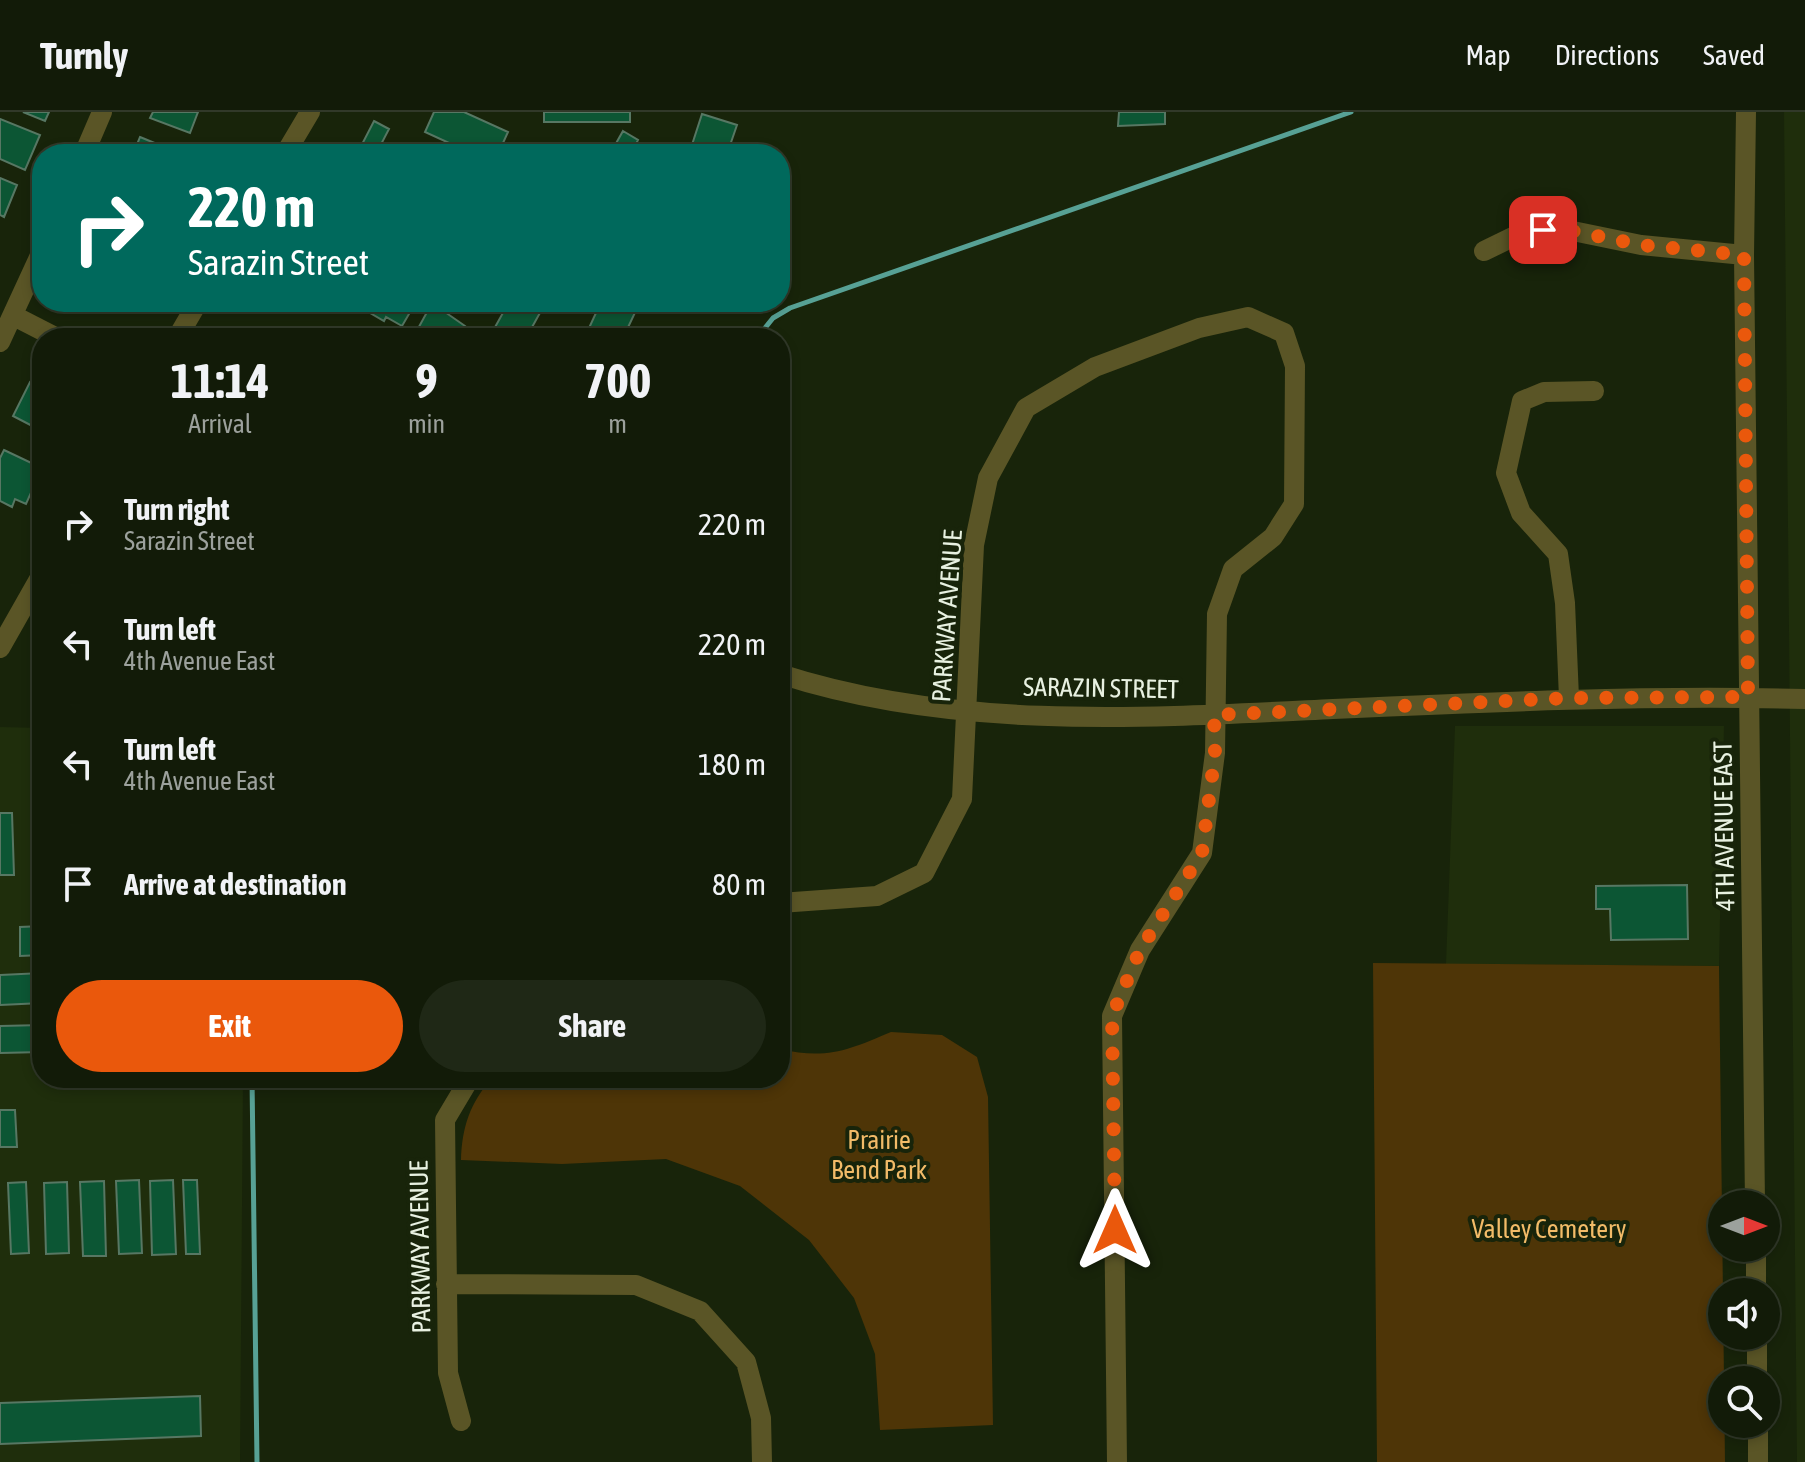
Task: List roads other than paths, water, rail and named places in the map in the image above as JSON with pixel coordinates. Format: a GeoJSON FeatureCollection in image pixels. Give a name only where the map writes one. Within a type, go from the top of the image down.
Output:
{"type":"FeatureCollection","features":[{"type":"Feature","properties":{"kind":"street"},"geometry":{"type":"LineString","coordinates":[[88,144],[102,112]]}},
{"type":"Feature","properties":{"kind":"street"},"geometry":{"type":"LineString","coordinates":[[291,144],[310,112]]}},
{"type":"Feature","properties":{"kind":"street","name":"4TH AVENUE EAST"},"geometry":{"type":"LineString","coordinates":[[1746,112],[1744,255],[1755,1190]]}},
{"type":"Feature","properties":{"kind":"street"},"geometry":{"type":"LineString","coordinates":[[1484,251],[1523,232],[1563,229],[1641,245],[1744,255]]}},
{"type":"Feature","properties":{"kind":"street"},"geometry":{"type":"LineString","coordinates":[[0,342],[32,274]]}},
{"type":"Feature","properties":{"kind":"street"},"geometry":{"type":"LineString","coordinates":[[14,316],[37,328]]}},
{"type":"Feature","properties":{"kind":"street","name":"PARKWAY AVENUE"},"geometry":{"type":"LineString","coordinates":[[790,902],[877,896],[924,873],[962,799],[974,545],[988,478],[1026,408],[1095,367],[1199,328],[1248,317],[1284,333],[1295,366],[1294,504],[1273,537],[1233,569],[1217,614],[1214,715]]}},
{"type":"Feature","properties":{"kind":"street"},"geometry":{"type":"LineString","coordinates":[[1569,698],[1565,603],[1558,554],[1521,513],[1506,473],[1522,401],[1544,392],[1594,391]]}},
{"type":"Feature","properties":{"kind":"street"},"geometry":{"type":"LineString","coordinates":[[0,648],[32,592]]}},
{"type":"Feature","properties":{"kind":"street","name":"SARAZIN STREET"},"geometry":{"type":"LineString","coordinates":[[790,677],[832,691],[966,712],[1214,715],[1569,698],[1805,699]]}},
{"type":"Feature","properties":{"kind":"street"},"geometry":{"type":"LineString","coordinates":[[1117,1462],[1112,1016],[1140,950],[1202,853],[1215,753],[1214,715]]}},
{"type":"Feature","properties":{"kind":"street","name":"PARKWAY AVENUE"},"geometry":{"type":"LineString","coordinates":[[461,1421],[448,1373],[445,1120],[464,1088]]}},
{"type":"Feature","properties":{"kind":"street"},"geometry":{"type":"LineString","coordinates":[[446,1284],[636,1285],[700,1311],[746,1362],[761,1418],[762,1462]]}},
{"type":"Feature","properties":{"kind":"street"},"geometry":{"type":"LineString","coordinates":[[1758,1438],[1758,1462]]}},
{"type":"Feature","properties":{"kind":"waterway"},"geometry":{"type":"LineString","coordinates":[[790,308],[1351,112]]}},
{"type":"Feature","properties":{"kind":"waterway"},"geometry":{"type":"LineString","coordinates":[[765,328],[783,312]]}},
{"type":"Feature","properties":{"kind":"waterway"},"geometry":{"type":"LineString","coordinates":[[252,1088],[257,1462]]}},
{"type":"Feature","properties":{"kind":"park label","name":"Prairie Bend Park"},"geometry":{"type":"Point","coordinates":[879,1155]}},
{"type":"Feature","properties":{"kind":"park label","name":"Valley Cemetery"},"geometry":{"type":"Point","coordinates":[1549,1229]}}]}
